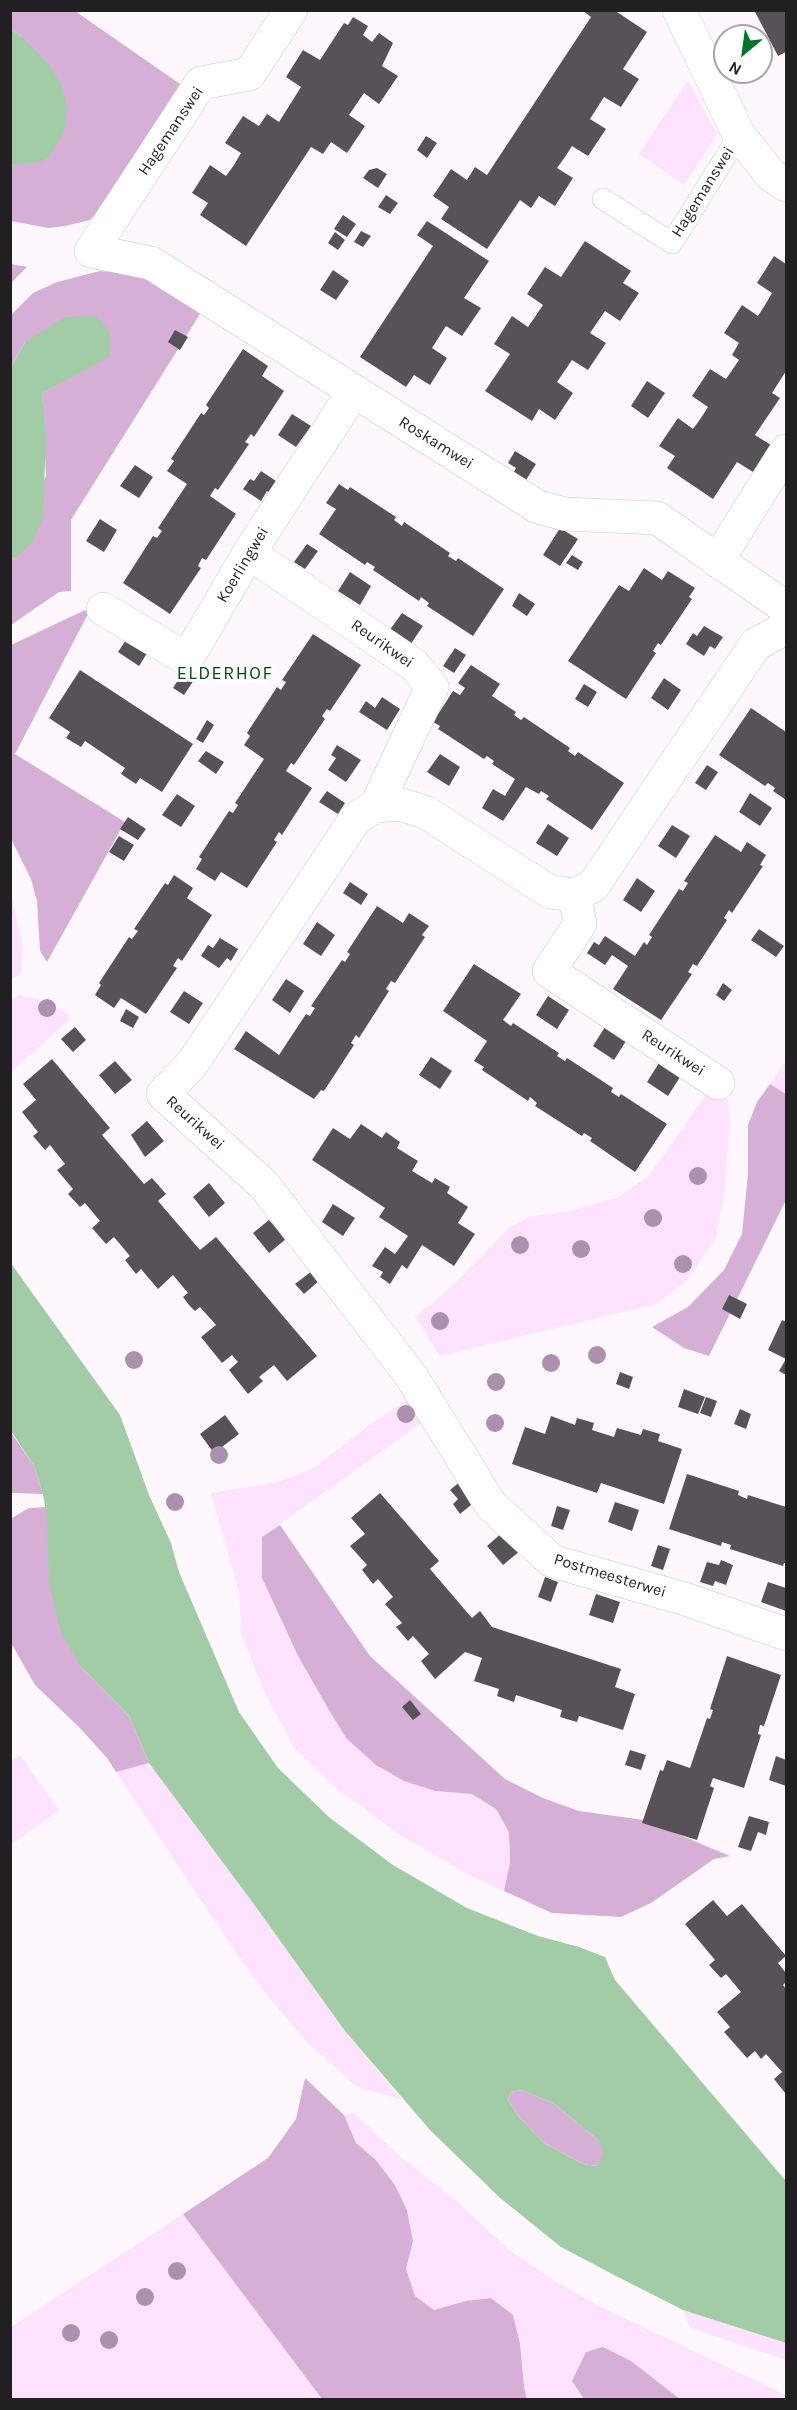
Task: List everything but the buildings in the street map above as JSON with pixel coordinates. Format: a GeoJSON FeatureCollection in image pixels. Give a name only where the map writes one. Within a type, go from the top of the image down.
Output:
{"type":"FeatureCollection","features":[{"type":"Feature","properties":{"kind":"street","name":"Hagemanswei"},"geometry":{"type":"LineString","coordinates":[[90,251],[201,83],[249,74],[291,10]]}},
{"type":"Feature","properties":{"kind":"street","name":"Hagemanswei"},"geometry":{"type":"LineString","coordinates":[[679,10],[739,135],[771,175],[786,185]]}},
{"type":"Feature","properties":{"kind":"street","name":"Roskamwei"},"geometry":{"type":"LineString","coordinates":[[90,251],[151,263],[538,507],[564,514],[657,518],[786,608]]}},
{"type":"Feature","properties":{"kind":"street","name":"Koerlingwei"},"geometry":{"type":"LineString","coordinates":[[103,609],[187,659],[249,553],[354,391]]}},
{"type":"Feature","properties":{"kind":"street"},"geometry":{"type":"LineString","coordinates":[[717,561],[786,451]]}},
{"type":"Feature","properties":{"kind":"street","name":"Reurikwei"},"geometry":{"type":"LineString","coordinates":[[249,553],[414,665],[432,687],[376,806],[356,818],[192,1064],[163,1094],[264,1185],[411,1376]]}},
{"type":"Feature","properties":{"kind":"street"},"geometry":{"type":"LineString","coordinates":[[376,806],[399,804],[425,812],[550,892],[575,895],[593,885],[756,644],[786,628]]}},
{"type":"Feature","properties":{"kind":"street","name":"Reurikwei"},"geometry":{"type":"LineString","coordinates":[[575,895],[580,924],[549,971],[718,1083]]}},
{"type":"Feature","properties":{"kind":"street","name":"Postmeesterwei"},"geometry":{"type":"LineString","coordinates":[[411,1376],[491,1505],[552,1561],[685,1599],[786,1634]]}},
{"type":"Feature","properties":{"kind":"lane","name":"Hagemanswei"},"geometry":{"type":"LineString","coordinates":[[603,199],[672,243],[739,135]]}},
{"type":"Feature","properties":{"kind":"shaded area"},"geometry":{"type":"Polygon","coordinates":[[[11,11],[75,11],[180,84],[108,199],[90,220],[48,228],[11,221],[10,165],[14,165],[22,37],[11,29],[11,11]]]}},
{"type":"Feature","properties":{"kind":"shaded area"},"geometry":{"type":"Polygon","coordinates":[[[11,29],[47,62],[62,85],[67,108],[64,132],[50,156],[40,162],[11,165],[11,29]]]}},
{"type":"Feature","properties":{"kind":"shaded area"},"geometry":{"type":"Polygon","coordinates":[[[688,80],[717,134],[684,185],[639,154],[688,80]]]}},
{"type":"Feature","properties":{"kind":"shaded area"},"geometry":{"type":"Polygon","coordinates":[[[10,264],[27,267],[11,283],[10,264]]]}},
{"type":"Feature","properties":{"kind":"shaded area"},"geometry":{"type":"Polygon","coordinates":[[[100,271],[136,274],[205,306],[71,520],[71,591],[59,592],[11,625],[11,559],[15,558],[46,476],[42,393],[72,376],[25,342],[11,367],[11,315],[33,293],[57,282],[100,271]]]}},
{"type":"Feature","properties":{"kind":"shaded area"},"geometry":{"type":"Polygon","coordinates":[[[96,316],[110,332],[109,357],[42,393],[46,438],[43,517],[33,542],[11,559],[11,367],[25,342],[65,317],[96,316]]]}},
{"type":"Feature","properties":{"kind":"shaded area"},"geometry":{"type":"Polygon","coordinates":[[[85,610],[89,612],[15,754],[125,822],[47,962],[40,951],[37,901],[31,879],[11,839],[11,645],[85,610]]]}},
{"type":"Feature","properties":{"kind":"shaded area"},"geometry":{"type":"Polygon","coordinates":[[[11,894],[23,946],[21,974],[11,980],[11,894]]]}},
{"type":"Feature","properties":{"kind":"shaded area"},"geometry":{"type":"Polygon","coordinates":[[[19,995],[38,999],[67,1013],[69,1020],[11,1072],[11,999],[19,995]]]}},
{"type":"Feature","properties":{"kind":"shaded area"},"geometry":{"type":"Polygon","coordinates":[[[786,1061],[786,1094],[770,1084],[786,1061]]]}},
{"type":"Feature","properties":{"kind":"shaded area"},"geometry":{"type":"Polygon","coordinates":[[[770,1084],[786,1094],[786,1200],[709,1356],[684,1348],[652,1327],[688,1307],[724,1270],[742,1234],[748,1174],[748,1125],[757,1102],[770,1084]]]}},
{"type":"Feature","properties":{"kind":"shaded area"},"geometry":{"type":"Polygon","coordinates":[[[711,1088],[728,1099],[730,1124],[725,1188],[716,1238],[688,1279],[656,1304],[440,1356],[415,1316],[432,1304],[463,1275],[511,1226],[532,1216],[570,1211],[616,1198],[648,1177],[711,1088]]]}},
{"type":"Feature","properties":{"kind":"shaded area"},"geometry":{"type":"Polygon","coordinates":[[[10,1262],[120,1415],[149,1495],[171,1543],[179,1572],[239,1712],[278,1768],[330,1818],[393,1865],[467,1908],[538,1936],[605,1957],[615,1980],[786,2181],[786,2343],[683,2310],[561,2247],[499,2197],[430,2130],[345,2031],[149,1763],[129,1716],[81,1667],[61,1633],[49,1583],[47,1518],[43,1494],[34,1466],[11,1431],[10,1262]],[[521,2090],[511,2092],[508,2100],[519,2117],[544,2143],[583,2164],[597,2166],[604,2154],[598,2140],[553,2103],[521,2090]]]}},
{"type":"Feature","properties":{"kind":"shaded area"},"geometry":{"type":"Polygon","coordinates":[[[416,1394],[431,1416],[262,1537],[262,1578],[298,1656],[346,1738],[435,1791],[472,1794],[496,1809],[509,1831],[510,1862],[504,1891],[469,1875],[397,1833],[336,1788],[294,1748],[263,1689],[241,1633],[239,1592],[211,1493],[278,1482],[312,1469],[371,1424],[416,1394]]]}},
{"type":"Feature","properties":{"kind":"shaded area"},"geometry":{"type":"Polygon","coordinates":[[[10,1431],[34,1466],[43,1494],[11,1493],[10,1431]]]}},
{"type":"Feature","properties":{"kind":"shaded area"},"geometry":{"type":"Polygon","coordinates":[[[46,1507],[81,1667],[129,1716],[149,1763],[116,1772],[107,1758],[80,1728],[35,1685],[11,1643],[10,1519],[29,1508],[46,1507]]]}},
{"type":"Feature","properties":{"kind":"shaded area"},"geometry":{"type":"Polygon","coordinates":[[[280,1525],[370,1656],[505,1779],[543,1798],[579,1811],[644,1820],[730,1856],[714,1859],[651,1903],[621,1917],[552,1913],[504,1891],[510,1862],[509,1832],[496,1809],[472,1794],[435,1791],[404,1781],[376,1765],[346,1738],[298,1656],[262,1578],[262,1537],[280,1525]]]}},
{"type":"Feature","properties":{"kind":"shaded area"},"geometry":{"type":"Polygon","coordinates":[[[20,1755],[59,1810],[11,1845],[11,1761],[20,1755]]]}},
{"type":"Feature","properties":{"kind":"shaded area"},"geometry":{"type":"Polygon","coordinates":[[[149,1763],[345,2031],[402,2100],[357,2087],[308,2043],[271,2000],[234,1950],[116,1772],[149,1763]]]}},
{"type":"Feature","properties":{"kind":"shaded area"},"geometry":{"type":"Polygon","coordinates":[[[305,2078],[344,2115],[356,2143],[375,2159],[395,2185],[407,2210],[413,2241],[406,2269],[415,2296],[434,2310],[466,2301],[491,2298],[513,2315],[520,2344],[527,2399],[322,2399],[183,2214],[268,2158],[296,2119],[305,2078]]]}},
{"type":"Feature","properties":{"kind":"shaded area"},"geometry":{"type":"Polygon","coordinates":[[[521,2090],[553,2103],[598,2140],[605,2154],[597,2166],[583,2164],[544,2143],[519,2117],[508,2100],[511,2092],[521,2090]]]}},
{"type":"Feature","properties":{"kind":"shaded area"},"geometry":{"type":"Polygon","coordinates":[[[354,2113],[397,2154],[460,2204],[508,2249],[550,2278],[597,2305],[786,2395],[786,2399],[680,2399],[631,2361],[582,2397],[584,2399],[527,2399],[524,2387],[466,2301],[434,2310],[415,2296],[406,2269],[413,2241],[407,2210],[395,2185],[375,2159],[356,2143],[344,2115],[354,2113]]]}},
{"type":"Feature","properties":{"kind":"shaded area"},"geometry":{"type":"Polygon","coordinates":[[[183,2214],[322,2399],[11,2400],[11,2327],[183,2214]]]}},
{"type":"Feature","properties":{"kind":"shaded area"},"geometry":{"type":"Polygon","coordinates":[[[683,2310],[786,2343],[786,2360],[690,2328],[683,2310]]]}},
{"type":"Feature","properties":{"kind":"shaded area"},"geometry":{"type":"Polygon","coordinates":[[[603,2347],[631,2361],[680,2399],[584,2399],[572,2381],[586,2352],[603,2347]]]}},
{"type":"Feature","properties":{"kind":"district","name":"ELDERHOF"},"geometry":{"type":"Point","coordinates":[225,674]}}]}
